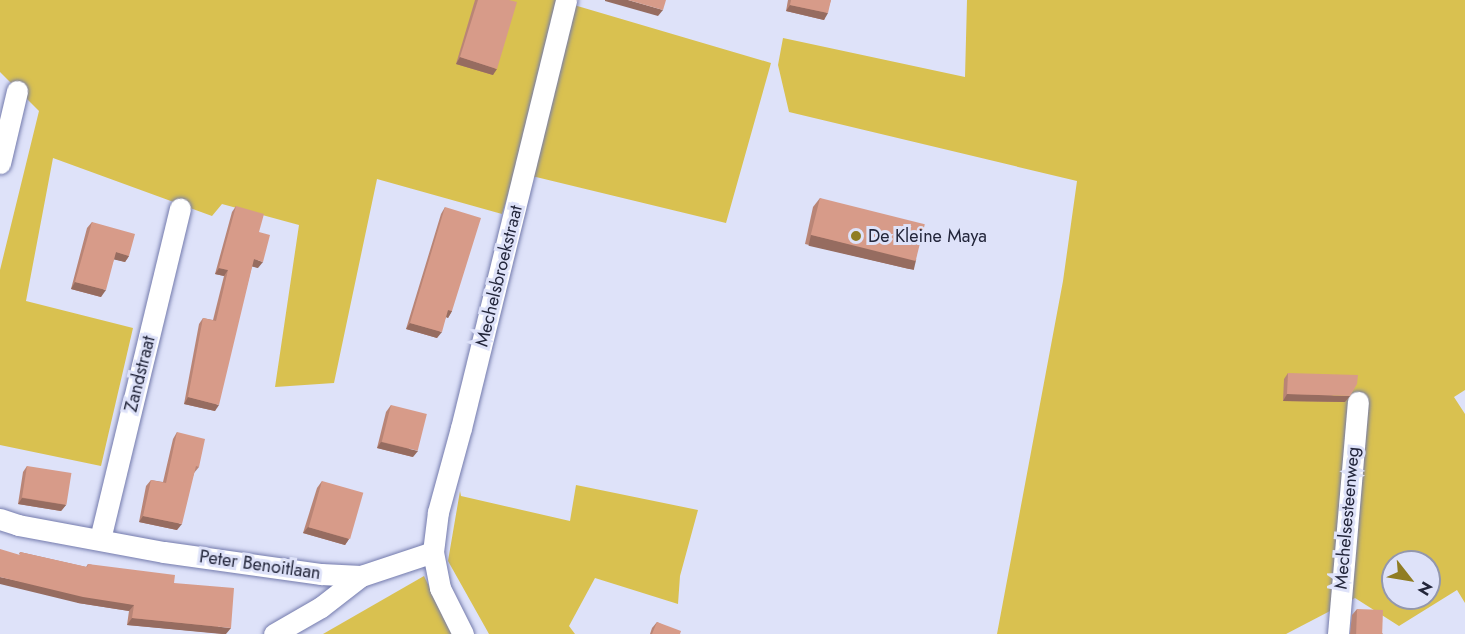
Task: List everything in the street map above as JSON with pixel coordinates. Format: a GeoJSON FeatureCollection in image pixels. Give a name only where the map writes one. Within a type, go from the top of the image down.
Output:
{"type":"FeatureCollection","features":[{"type":"Feature","properties":{"kind":"street","name":"Mechelsbroekstraat"},"geometry":{"type":"LineString","coordinates":[[433,552],[438,512],[467,405],[566,0]]}},
{"type":"Feature","properties":{"kind":"street"},"geometry":{"type":"LineString","coordinates":[[0,163],[17,91]]}},
{"type":"Feature","properties":{"kind":"street","name":"Zandstraat"},"geometry":{"type":"LineString","coordinates":[[100,539],[180,209]]}},
{"type":"Feature","properties":{"kind":"street","name":"Mechelsesteenweg"},"geometry":{"type":"LineString","coordinates":[[1338,634],[1358,402]]}},
{"type":"Feature","properties":{"kind":"street","name":"Peter Benoitlaan"},"geometry":{"type":"LineString","coordinates":[[0,519],[18,525],[175,554],[321,574],[362,576],[433,552]]}},
{"type":"Feature","properties":{"kind":"street"},"geometry":{"type":"LineString","coordinates":[[433,552],[440,588],[463,634]]}},
{"type":"Feature","properties":{"kind":"street"},"geometry":{"type":"LineString","coordinates":[[274,634],[321,607],[362,576]]}},
{"type":"Feature","properties":{"kind":"shaded area"},"geometry":{"type":"Polygon","coordinates":[[[0,0],[557,0],[771,63],[726,223],[536,177],[513,179],[502,214],[377,179],[334,383],[275,387],[299,225],[222,204],[212,216],[53,158],[26,301],[133,328],[101,466],[0,445],[0,270],[39,111],[0,72],[0,0]]]}},
{"type":"Feature","properties":{"kind":"shaded area"},"geometry":{"type":"Polygon","coordinates":[[[967,0],[1465,0],[1465,390],[1454,397],[1465,414],[1465,603],[1457,590],[1441,600],[1441,550],[1381,550],[1381,610],[1425,610],[1399,626],[1355,598],[1286,634],[997,634],[1063,281],[1077,181],[789,112],[778,65],[783,38],[965,77],[967,0]]]}},
{"type":"Feature","properties":{"kind":"shaded area"},"geometry":{"type":"Polygon","coordinates":[[[576,485],[698,510],[680,576],[678,604],[595,578],[569,626],[575,634],[489,634],[448,561],[460,491],[461,496],[570,521],[576,485]]]}},
{"type":"Feature","properties":{"kind":"shaded area"},"geometry":{"type":"Polygon","coordinates":[[[424,576],[452,634],[323,634],[424,576]]]}},
{"type":"Feature","properties":{"kind":"building"},"geometry":{"type":"Polygon","coordinates":[[[478,0],[517,2],[497,69],[460,57],[478,0]]]}},
{"type":"Feature","properties":{"kind":"building"},"geometry":{"type":"Polygon","coordinates":[[[628,0],[666,0],[663,10],[628,0]]]}},
{"type":"Feature","properties":{"kind":"building"},"geometry":{"type":"Polygon","coordinates":[[[791,0],[831,0],[828,13],[790,5],[791,0]]]}},
{"type":"Feature","properties":{"kind":"building"},"geometry":{"type":"Polygon","coordinates":[[[820,198],[925,224],[916,261],[811,235],[820,198]]]}},
{"type":"Feature","properties":{"kind":"building"},"geometry":{"type":"Polygon","coordinates":[[[236,206],[264,214],[259,232],[270,235],[263,262],[254,259],[219,405],[188,397],[203,318],[216,321],[228,270],[219,268],[236,206]]]}},
{"type":"Feature","properties":{"kind":"building"},"geometry":{"type":"Polygon","coordinates":[[[445,207],[481,218],[452,311],[448,310],[442,332],[410,323],[445,207]]]}},
{"type":"Feature","properties":{"kind":"building"},"geometry":{"type":"Polygon","coordinates":[[[92,222],[135,234],[129,256],[116,252],[106,290],[75,282],[92,222]]]}},
{"type":"Feature","properties":{"kind":"building"},"geometry":{"type":"Polygon","coordinates":[[[1288,373],[1358,375],[1357,384],[1350,396],[1287,394],[1288,373]]]}},
{"type":"Feature","properties":{"kind":"building"},"geometry":{"type":"Polygon","coordinates":[[[391,405],[427,414],[418,451],[382,442],[391,405]]]}},
{"type":"Feature","properties":{"kind":"building"},"geometry":{"type":"Polygon","coordinates":[[[177,432],[205,439],[182,524],[143,516],[151,480],[166,483],[177,432]]]}},
{"type":"Feature","properties":{"kind":"building"},"geometry":{"type":"Polygon","coordinates":[[[27,466],[71,473],[66,505],[22,498],[27,466]]]}},
{"type":"Feature","properties":{"kind":"building"},"geometry":{"type":"Polygon","coordinates":[[[322,481],[363,493],[350,539],[309,527],[322,481]]]}},
{"type":"Feature","properties":{"kind":"building"},"geometry":{"type":"Polygon","coordinates":[[[0,549],[20,555],[20,552],[87,567],[88,564],[175,575],[174,583],[234,588],[231,628],[132,618],[134,605],[83,597],[0,577],[0,549]]]}},
{"type":"Feature","properties":{"kind":"building"},"geometry":{"type":"Polygon","coordinates":[[[1357,609],[1383,610],[1382,634],[1356,634],[1357,609]]]}},
{"type":"Feature","properties":{"kind":"building"},"geometry":{"type":"Polygon","coordinates":[[[657,622],[681,631],[680,634],[652,634],[657,622]]]}},
{"type":"Feature","properties":{"kind":"place","name":"De Kleine Maya"},"geometry":{"type":"Point","coordinates":[856,236]}}]}
